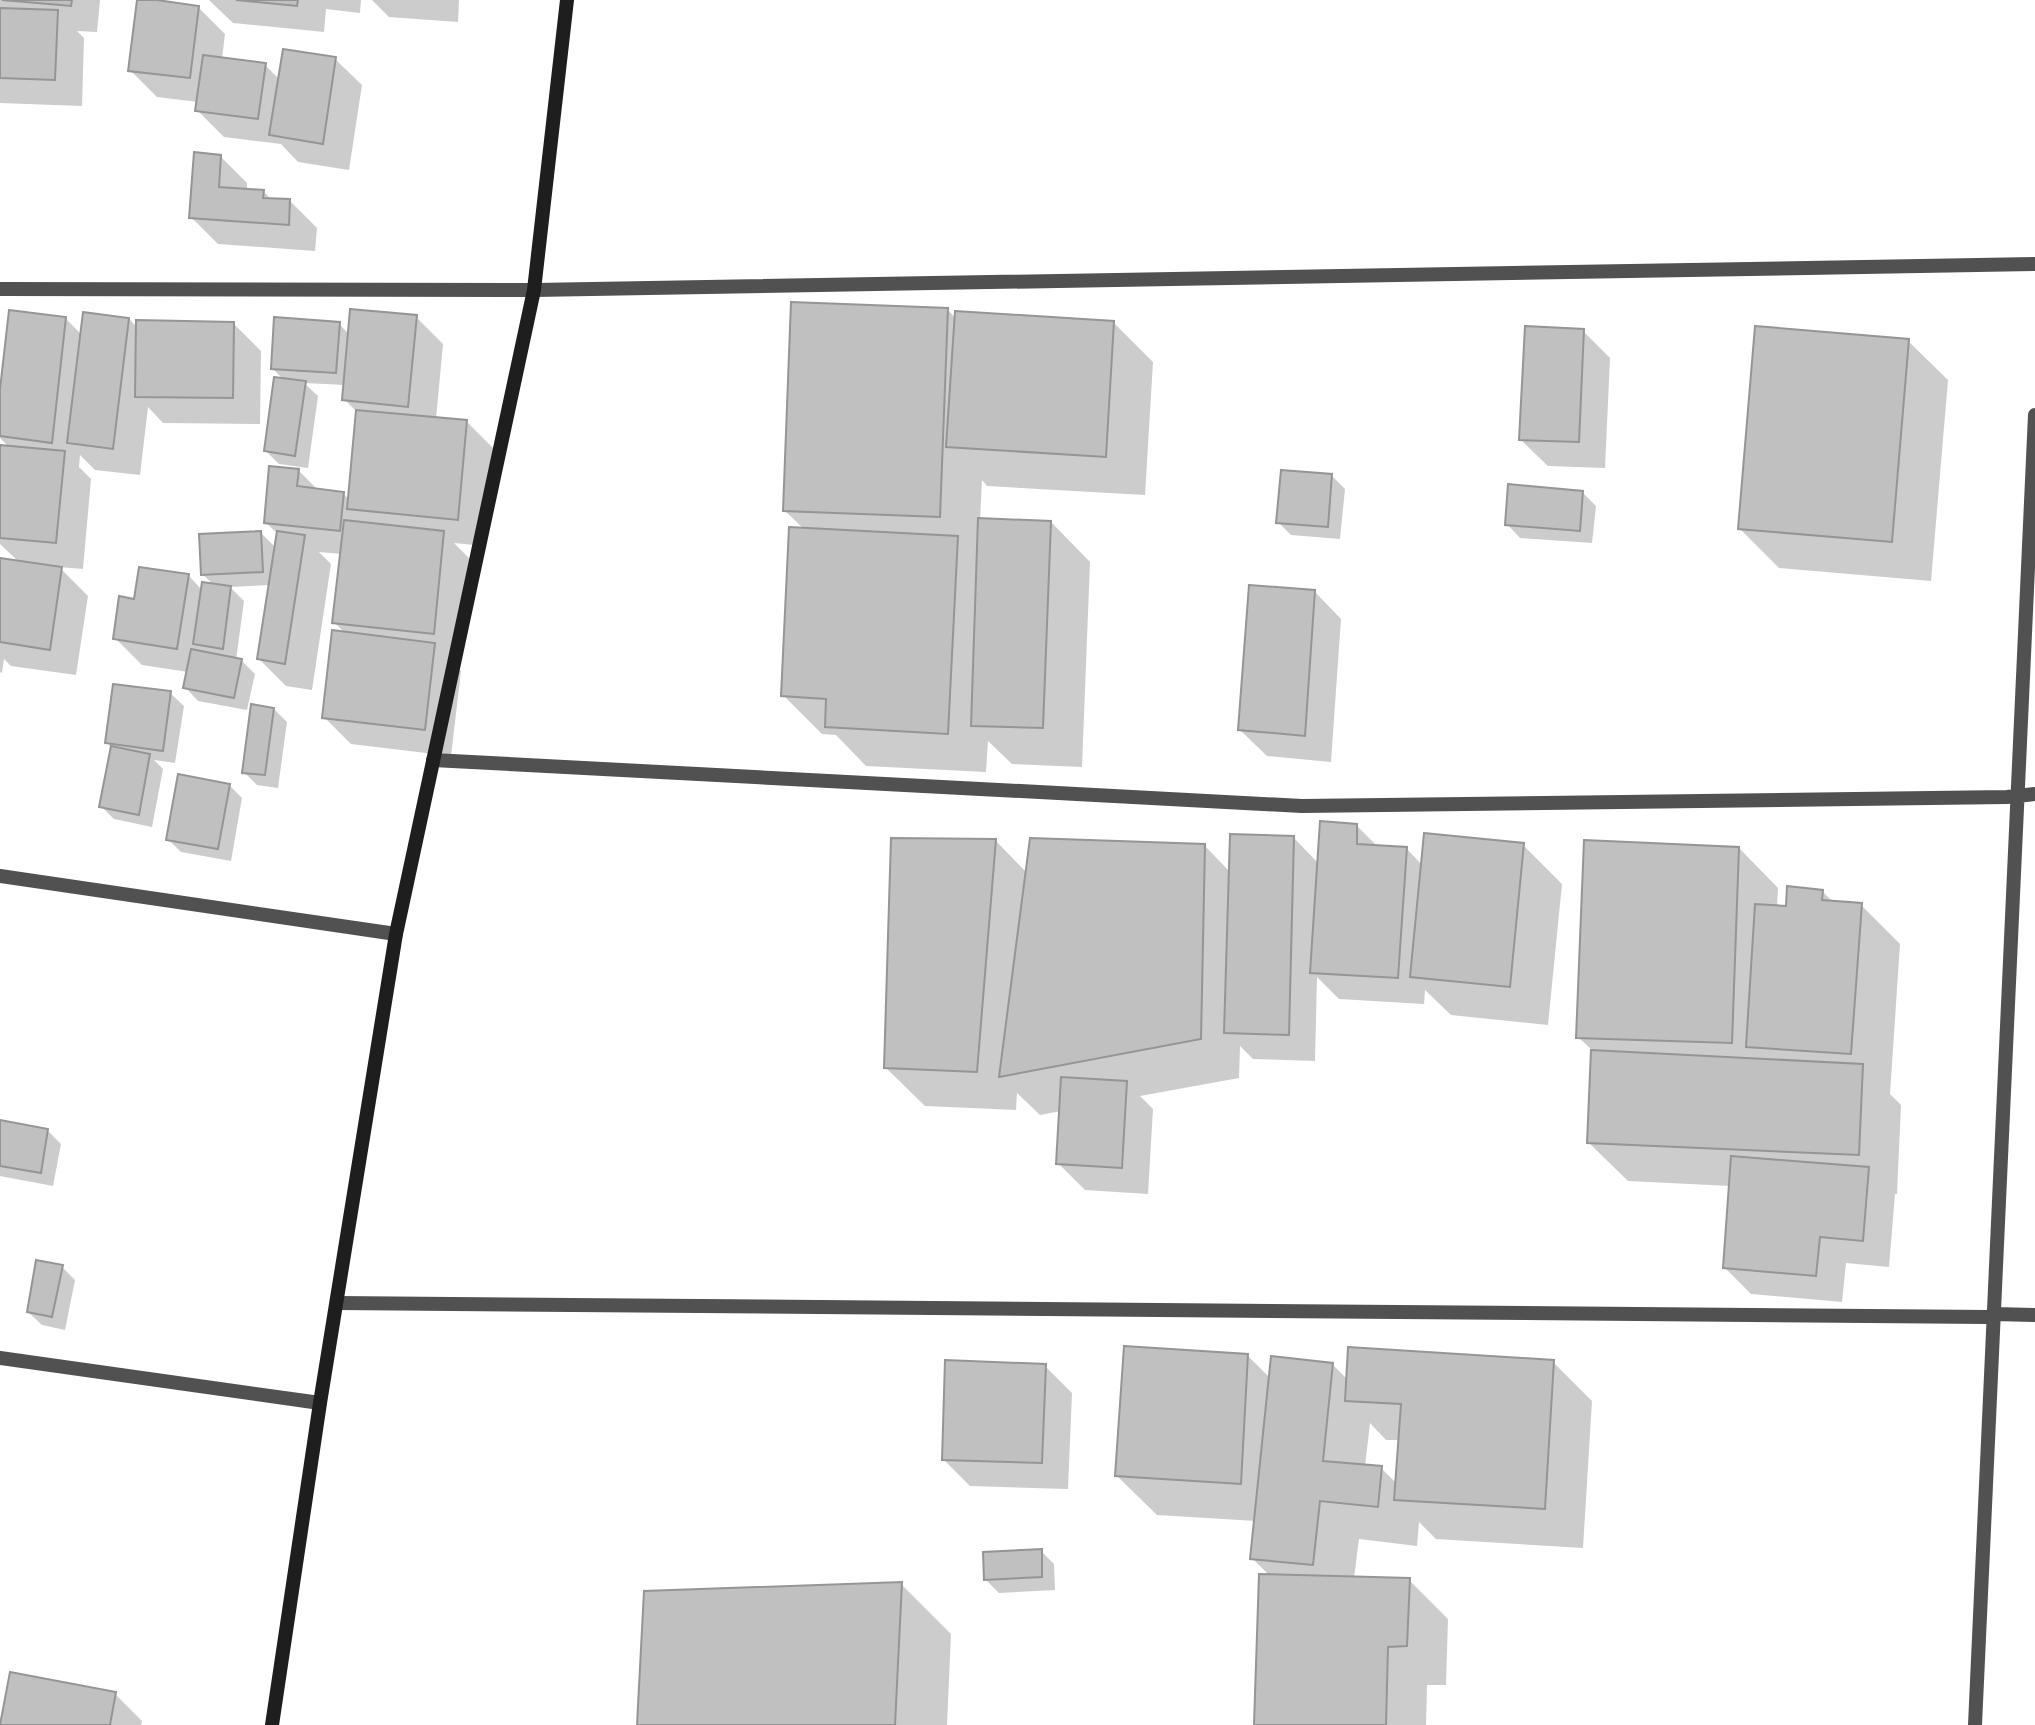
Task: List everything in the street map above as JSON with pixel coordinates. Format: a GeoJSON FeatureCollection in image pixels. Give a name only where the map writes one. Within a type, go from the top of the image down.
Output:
{"type":"FeatureCollection","features":[{"type":"Feature","properties":{"kind":"street"},"geometry":{"type":"LineString","coordinates":[[272,1725],[320,1403],[396,934],[534,290],[567,0]]}},
{"type":"Feature","properties":{"kind":"street"},"geometry":{"type":"LineString","coordinates":[[0,289],[534,290],[2035,264]]}},
{"type":"Feature","properties":{"kind":"street"},"geometry":{"type":"LineString","coordinates":[[1975,1725],[2035,415]]}},
{"type":"Feature","properties":{"kind":"street"},"geometry":{"type":"LineString","coordinates":[[433,760],[1302,806],[2007,797],[2035,794]]}},
{"type":"Feature","properties":{"kind":"street"},"geometry":{"type":"LineString","coordinates":[[0,876],[396,934]]}},
{"type":"Feature","properties":{"kind":"street"},"geometry":{"type":"LineString","coordinates":[[337,1303],[1973,1317],[1994,1314],[2035,1315]]}},
{"type":"Feature","properties":{"kind":"street"},"geometry":{"type":"LineString","coordinates":[[0,1358],[320,1403]]}},
{"type":"Feature","properties":{"kind":"building"},"geometry":{"type":"Polygon","coordinates":[[[2,0],[72,0],[71,6],[2,0]]]}},
{"type":"Feature","properties":{"kind":"building"},"geometry":{"type":"Polygon","coordinates":[[[137,0],[199,6],[190,78],[128,71],[137,0]]]}},
{"type":"Feature","properties":{"kind":"building"},"geometry":{"type":"Polygon","coordinates":[[[236,0],[298,0],[297,6],[236,0]]]}},
{"type":"Feature","properties":{"kind":"building"},"geometry":{"type":"Polygon","coordinates":[[[0,8],[58,10],[55,80],[0,78],[0,8]]]}},
{"type":"Feature","properties":{"kind":"building"},"geometry":{"type":"Polygon","coordinates":[[[283,49],[336,57],[323,144],[269,135],[283,49]]]}},
{"type":"Feature","properties":{"kind":"building"},"geometry":{"type":"Polygon","coordinates":[[[203,55],[266,63],[258,119],[195,111],[203,55]]]}},
{"type":"Feature","properties":{"kind":"building"},"geometry":{"type":"Polygon","coordinates":[[[194,152],[221,155],[219,187],[264,190],[263,198],[290,199],[289,225],[189,218],[194,152]]]}},
{"type":"Feature","properties":{"kind":"building"},"geometry":{"type":"Polygon","coordinates":[[[791,302],[948,308],[940,517],[783,511],[791,302]]]}},
{"type":"Feature","properties":{"kind":"building"},"geometry":{"type":"Polygon","coordinates":[[[350,309],[417,315],[408,407],[342,400],[350,309]]]}},
{"type":"Feature","properties":{"kind":"building"},"geometry":{"type":"Polygon","coordinates":[[[9,310],[66,317],[52,443],[0,436],[0,389],[9,310]]]}},
{"type":"Feature","properties":{"kind":"building"},"geometry":{"type":"Polygon","coordinates":[[[955,311],[1114,321],[1106,457],[946,447],[955,311]]]}},
{"type":"Feature","properties":{"kind":"building"},"geometry":{"type":"Polygon","coordinates":[[[83,312],[129,318],[113,449],[67,443],[83,312]]]}},
{"type":"Feature","properties":{"kind":"building"},"geometry":{"type":"Polygon","coordinates":[[[274,317],[340,322],[336,373],[271,369],[274,317]]]}},
{"type":"Feature","properties":{"kind":"building"},"geometry":{"type":"Polygon","coordinates":[[[136,320],[234,322],[233,398],[135,397],[136,320]]]}},
{"type":"Feature","properties":{"kind":"building"},"geometry":{"type":"Polygon","coordinates":[[[1525,326],[1584,329],[1579,442],[1519,440],[1525,326]]]}},
{"type":"Feature","properties":{"kind":"building"},"geometry":{"type":"Polygon","coordinates":[[[1755,326],[1909,339],[1892,542],[1738,529],[1755,326]]]}},
{"type":"Feature","properties":{"kind":"building"},"geometry":{"type":"Polygon","coordinates":[[[274,377],[306,381],[295,456],[264,451],[274,377]]]}},
{"type":"Feature","properties":{"kind":"building"},"geometry":{"type":"Polygon","coordinates":[[[356,410],[467,420],[458,520],[347,509],[356,410]]]}},
{"type":"Feature","properties":{"kind":"building"},"geometry":{"type":"Polygon","coordinates":[[[0,445],[65,451],[56,543],[0,538],[0,445]]]}},
{"type":"Feature","properties":{"kind":"building"},"geometry":{"type":"Polygon","coordinates":[[[269,466],[299,469],[297,486],[344,492],[340,531],[264,523],[269,466]]]}},
{"type":"Feature","properties":{"kind":"building"},"geometry":{"type":"Polygon","coordinates":[[[1281,470],[1332,474],[1328,527],[1276,523],[1281,470]]]}},
{"type":"Feature","properties":{"kind":"building"},"geometry":{"type":"Polygon","coordinates":[[[1508,484],[1583,491],[1580,531],[1505,525],[1508,484]]]}},
{"type":"Feature","properties":{"kind":"building"},"geometry":{"type":"Polygon","coordinates":[[[978,518],[1051,521],[1043,728],[971,726],[978,518]]]}},
{"type":"Feature","properties":{"kind":"building"},"geometry":{"type":"Polygon","coordinates":[[[344,520],[444,531],[434,634],[332,623],[344,520]]]}},
{"type":"Feature","properties":{"kind":"building"},"geometry":{"type":"Polygon","coordinates":[[[789,527],[958,536],[948,734],[825,727],[826,699],[781,696],[789,527]]]}},
{"type":"Feature","properties":{"kind":"building"},"geometry":{"type":"Polygon","coordinates":[[[261,531],[263,572],[201,575],[199,534],[261,531]]]}},
{"type":"Feature","properties":{"kind":"building"},"geometry":{"type":"Polygon","coordinates":[[[277,531],[305,535],[285,664],[257,659],[277,531]]]}},
{"type":"Feature","properties":{"kind":"building"},"geometry":{"type":"Polygon","coordinates":[[[0,558],[62,567],[50,650],[0,642],[0,558]]]}},
{"type":"Feature","properties":{"kind":"building"},"geometry":{"type":"Polygon","coordinates":[[[139,567],[189,574],[177,649],[113,639],[119,596],[134,599],[139,567]]]}},
{"type":"Feature","properties":{"kind":"building"},"geometry":{"type":"Polygon","coordinates":[[[202,582],[231,586],[223,649],[193,644],[202,582]]]}},
{"type":"Feature","properties":{"kind":"building"},"geometry":{"type":"Polygon","coordinates":[[[1249,585],[1315,590],[1305,736],[1238,730],[1249,585]]]}},
{"type":"Feature","properties":{"kind":"building"},"geometry":{"type":"Polygon","coordinates":[[[332,630],[435,643],[425,730],[322,718],[332,630]]]}},
{"type":"Feature","properties":{"kind":"building"},"geometry":{"type":"Polygon","coordinates":[[[191,649],[242,659],[234,698],[183,688],[191,649]]]}},
{"type":"Feature","properties":{"kind":"building"},"geometry":{"type":"Polygon","coordinates":[[[113,684],[171,691],[163,751],[105,743],[113,684]]]}},
{"type":"Feature","properties":{"kind":"building"},"geometry":{"type":"Polygon","coordinates":[[[251,704],[274,708],[265,775],[242,773],[251,704]]]}},
{"type":"Feature","properties":{"kind":"building"},"geometry":{"type":"Polygon","coordinates":[[[111,746],[150,754],[139,815],[99,807],[111,746]]]}},
{"type":"Feature","properties":{"kind":"building"},"geometry":{"type":"Polygon","coordinates":[[[178,774],[230,784],[218,849],[166,840],[178,774]]]}},
{"type":"Feature","properties":{"kind":"building"},"geometry":{"type":"Polygon","coordinates":[[[1320,821],[1357,824],[1357,844],[1407,847],[1398,978],[1310,973],[1320,821]]]}},
{"type":"Feature","properties":{"kind":"building"},"geometry":{"type":"Polygon","coordinates":[[[1424,833],[1524,843],[1510,987],[1410,977],[1424,833]]]}},
{"type":"Feature","properties":{"kind":"building"},"geometry":{"type":"Polygon","coordinates":[[[1230,834],[1294,836],[1289,1035],[1224,1033],[1230,834]]]}},
{"type":"Feature","properties":{"kind":"building"},"geometry":{"type":"Polygon","coordinates":[[[891,838],[996,839],[977,1072],[884,1068],[891,838]]]}},
{"type":"Feature","properties":{"kind":"building"},"geometry":{"type":"Polygon","coordinates":[[[1030,838],[1205,844],[1201,1039],[999,1077],[1030,838]]]}},
{"type":"Feature","properties":{"kind":"building"},"geometry":{"type":"Polygon","coordinates":[[[1584,840],[1739,847],[1732,1043],[1576,1038],[1584,840]]]}},
{"type":"Feature","properties":{"kind":"building"},"geometry":{"type":"Polygon","coordinates":[[[1787,886],[1823,890],[1822,900],[1862,903],[1851,1054],[1746,1047],[1755,904],[1786,906],[1787,886]]]}},
{"type":"Feature","properties":{"kind":"building"},"geometry":{"type":"Polygon","coordinates":[[[1591,1050],[1863,1064],[1859,1155],[1587,1143],[1591,1050]]]}},
{"type":"Feature","properties":{"kind":"building"},"geometry":{"type":"Polygon","coordinates":[[[1061,1077],[1127,1081],[1122,1168],[1056,1164],[1061,1077]]]}},
{"type":"Feature","properties":{"kind":"building"},"geometry":{"type":"Polygon","coordinates":[[[0,1120],[48,1129],[41,1173],[0,1166],[0,1120]]]}},
{"type":"Feature","properties":{"kind":"building"},"geometry":{"type":"Polygon","coordinates":[[[1731,1156],[1869,1167],[1863,1241],[1820,1237],[1816,1276],[1723,1268],[1731,1156]]]}},
{"type":"Feature","properties":{"kind":"building"},"geometry":{"type":"Polygon","coordinates":[[[36,1260],[63,1265],[52,1317],[27,1312],[36,1260]]]}},
{"type":"Feature","properties":{"kind":"building"},"geometry":{"type":"Polygon","coordinates":[[[1124,1346],[1248,1354],[1241,1484],[1115,1476],[1124,1346]]]}},
{"type":"Feature","properties":{"kind":"building"},"geometry":{"type":"Polygon","coordinates":[[[1348,1347],[1554,1360],[1545,1509],[1394,1500],[1401,1404],[1345,1401],[1348,1347]]]}},
{"type":"Feature","properties":{"kind":"building"},"geometry":{"type":"Polygon","coordinates":[[[1271,1356],[1333,1363],[1323,1461],[1382,1466],[1378,1507],[1320,1501],[1313,1565],[1250,1559],[1271,1356]]]}},
{"type":"Feature","properties":{"kind":"building"},"geometry":{"type":"Polygon","coordinates":[[[945,1360],[1046,1364],[1042,1463],[942,1460],[945,1360]]]}},
{"type":"Feature","properties":{"kind":"building"},"geometry":{"type":"Polygon","coordinates":[[[1042,1549],[1042,1577],[984,1580],[983,1552],[1042,1549]]]}},
{"type":"Feature","properties":{"kind":"building"},"geometry":{"type":"Polygon","coordinates":[[[1259,1574],[1410,1578],[1407,1646],[1388,1647],[1386,1725],[1254,1725],[1259,1574]]]}},
{"type":"Feature","properties":{"kind":"building"},"geometry":{"type":"Polygon","coordinates":[[[902,1582],[895,1725],[637,1725],[644,1591],[902,1582]]]}},
{"type":"Feature","properties":{"kind":"building"},"geometry":{"type":"Polygon","coordinates":[[[10,1672],[116,1692],[110,1725],[0,1725],[10,1672]]]}}]}
